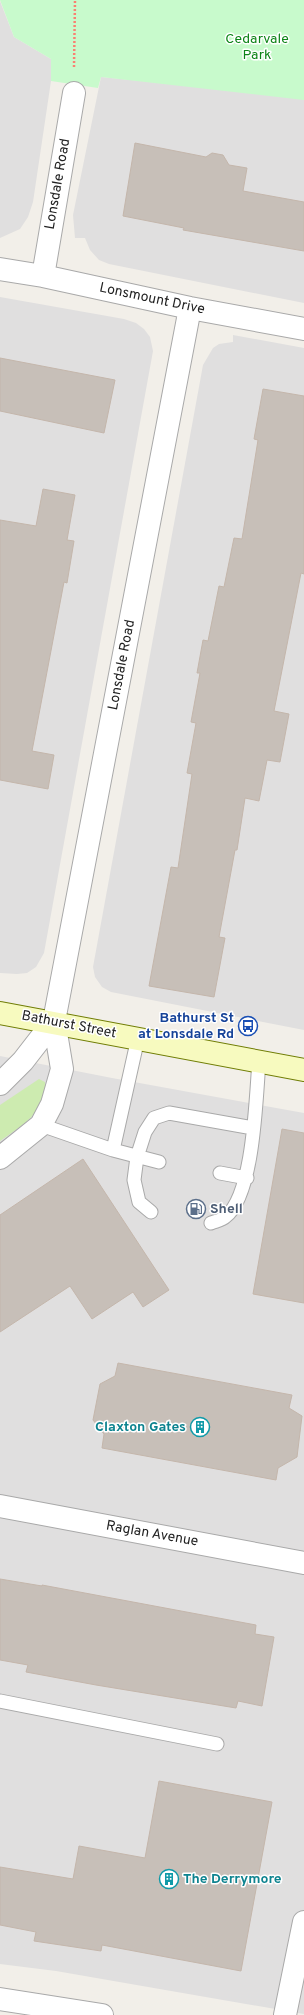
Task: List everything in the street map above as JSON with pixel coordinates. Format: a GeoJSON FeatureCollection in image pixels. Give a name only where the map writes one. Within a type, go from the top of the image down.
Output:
{"type":"FeatureCollection","features":[{"type":"Feature","properties":{"kind":"main road","name":"Bathurst Street"},"geometry":{"type":"LineString","coordinates":[[0,1013],[304,1070]]}},
{"type":"Feature","properties":{"kind":"street","name":"Lonsdale Road"},"geometry":{"type":"LineString","coordinates":[[43,276],[74,93]]}},
{"type":"Feature","properties":{"kind":"street","name":"Lonsmount Drive"},"geometry":{"type":"LineString","coordinates":[[0,269],[43,276],[190,308],[304,329]]}},
{"type":"Feature","properties":{"kind":"street","name":"Lonsdale Road"},"geometry":{"type":"LineString","coordinates":[[54,1022],[190,308]]}},
{"type":"Feature","properties":{"kind":"street"},"geometry":{"type":"LineString","coordinates":[[0,1084],[23,1061],[54,1022]]}},
{"type":"Feature","properties":{"kind":"street"},"geometry":{"type":"LineString","coordinates":[[0,1158],[41,1125],[52,1104],[62,1070],[54,1022]]}},
{"type":"Feature","properties":{"kind":"street","name":"Raglan Avenue"},"geometry":{"type":"LineString","coordinates":[[0,1506],[304,1563]]}},
{"type":"Feature","properties":{"kind":"street"},"geometry":{"type":"LineString","coordinates":[[285,2015],[304,1922]]}},
{"type":"Feature","properties":{"kind":"street"},"geometry":{"type":"LineString","coordinates":[[0,2000],[102,2015]]}},
{"type":"Feature","properties":{"kind":"lane"},"geometry":{"type":"LineString","coordinates":[[114,1150],[138,1038]]}},
{"type":"Feature","properties":{"kind":"lane"},"geometry":{"type":"LineString","coordinates":[[211,1223],[226,1217],[239,1199],[247,1178],[253,1128],[258,1061]]}},
{"type":"Feature","properties":{"kind":"lane"},"geometry":{"type":"LineString","coordinates":[[150,1212],[139,1202],[134,1180],[137,1157],[144,1132],[154,1118],[169,1114],[253,1128]]}},
{"type":"Feature","properties":{"kind":"lane"},"geometry":{"type":"LineString","coordinates":[[41,1125],[114,1150],[159,1162]]}},
{"type":"Feature","properties":{"kind":"lane"},"geometry":{"type":"LineString","coordinates":[[220,1173],[247,1178]]}},
{"type":"Feature","properties":{"kind":"lane"},"geometry":{"type":"LineString","coordinates":[[0,1701],[216,1744]]}},
{"type":"Feature","properties":{"kind":"path"},"geometry":{"type":"LineString","coordinates":[[74,93],[75,0]]}},
{"type":"Feature","properties":{"kind":"shaded area"},"geometry":{"type":"Polygon","coordinates":[[[0,1],[14,37],[51,59],[51,81],[33,202],[28,217],[20,229],[0,238],[0,1]]]}},
{"type":"Feature","properties":{"kind":"shaded area"},"geometry":{"type":"Polygon","coordinates":[[[101,77],[304,97],[304,303],[109,264],[99,260],[90,250],[85,238],[75,238],[73,215],[101,77]]]}},
{"type":"Feature","properties":{"kind":"shaded area"},"geometry":{"type":"Polygon","coordinates":[[[0,297],[124,319],[136,323],[144,329],[150,337],[153,351],[44,953],[36,967],[27,973],[17,974],[0,973],[0,297]]]}},
{"type":"Feature","properties":{"kind":"shaded area"},"geometry":{"type":"Polygon","coordinates":[[[233,335],[304,348],[304,1030],[111,992],[102,987],[95,977],[93,967],[203,365],[213,348],[219,344],[233,342],[233,335]]]}},
{"type":"Feature","properties":{"kind":"shaded area"},"geometry":{"type":"Polygon","coordinates":[[[0,1056],[304,1113],[304,2014],[56,1971],[0,1964],[0,1056]]]}},
{"type":"Feature","properties":{"kind":"green space","name":"Cedarvale Park"},"geometry":{"type":"Polygon","coordinates":[[[0,0],[304,0],[304,100],[101,77],[98,88],[51,81],[51,59],[14,37],[0,0]]]}},
{"type":"Feature","properties":{"kind":"green space"},"geometry":{"type":"Polygon","coordinates":[[[39,1079],[45,1082],[45,1093],[37,1110],[24,1124],[0,1141],[0,1105],[39,1079]]]}},
{"type":"Feature","properties":{"kind":"building"},"geometry":{"type":"Polygon","coordinates":[[[135,143],[206,157],[212,153],[223,155],[229,165],[247,168],[243,191],[304,202],[304,251],[183,230],[184,228],[123,216],[135,143]]]}},
{"type":"Feature","properties":{"kind":"building"},"geometry":{"type":"Polygon","coordinates":[[[0,358],[115,380],[104,433],[0,411],[0,358]]]}},
{"type":"Feature","properties":{"kind":"building"},"geometry":{"type":"Polygon","coordinates":[[[263,389],[304,396],[304,574],[301,573],[274,711],[289,714],[280,762],[267,760],[259,801],[245,798],[237,850],[235,850],[219,937],[225,938],[214,997],[149,986],[171,867],[178,868],[192,774],[187,773],[196,723],[191,722],[200,673],[197,673],[203,640],[208,641],[219,586],[224,587],[234,538],[242,539],[258,440],[254,439],[263,389]]]}},
{"type":"Feature","properties":{"kind":"building"},"geometry":{"type":"Polygon","coordinates":[[[43,489],[75,495],[67,540],[74,541],[67,583],[64,582],[32,751],[54,755],[48,789],[0,780],[0,520],[36,526],[43,489]]]}},
{"type":"Feature","properties":{"kind":"building"},"geometry":{"type":"Polygon","coordinates":[[[282,1129],[304,1133],[304,1303],[253,1294],[282,1129]]]}},
{"type":"Feature","properties":{"kind":"building"},"geometry":{"type":"Polygon","coordinates":[[[83,1159],[169,1290],[143,1307],[133,1292],[92,1319],[70,1286],[0,1332],[0,1215],[83,1159]]]}},
{"type":"Feature","properties":{"kind":"building","name":"Claxton Gates"},"geometry":{"type":"Polygon","coordinates":[[[118,1363],[292,1395],[289,1408],[302,1416],[297,1457],[278,1468],[276,1480],[102,1448],[104,1434],[93,1420],[100,1384],[115,1376],[118,1363]]]}},
{"type":"Feature","properties":{"kind":"building"},"geometry":{"type":"Polygon","coordinates":[[[0,1579],[42,1585],[256,1625],[255,1634],[274,1637],[262,1706],[238,1701],[236,1708],[96,1685],[26,1672],[28,1665],[0,1660],[0,1579]]]}},
{"type":"Feature","properties":{"kind":"building"},"geometry":{"type":"Polygon","coordinates":[[[159,1781],[272,1802],[241,1971],[102,1945],[101,1951],[34,1941],[36,1932],[0,1925],[0,1867],[73,1879],[79,1846],[145,1858],[159,1781]]]}},
{"type":"Feature","properties":{"kind":"place","name":"Bathurst St at Lonsdale Rd"},"geometry":{"type":"Point","coordinates":[248,1026]}},
{"type":"Feature","properties":{"kind":"place","name":"Shell"},"geometry":{"type":"Point","coordinates":[196,1209]}},
{"type":"Feature","properties":{"kind":"place","name":"Claxton Gates"},"geometry":{"type":"Point","coordinates":[200,1427]}},
{"type":"Feature","properties":{"kind":"place","name":"The Derrymore"},"geometry":{"type":"Point","coordinates":[169,1879]}}]}
